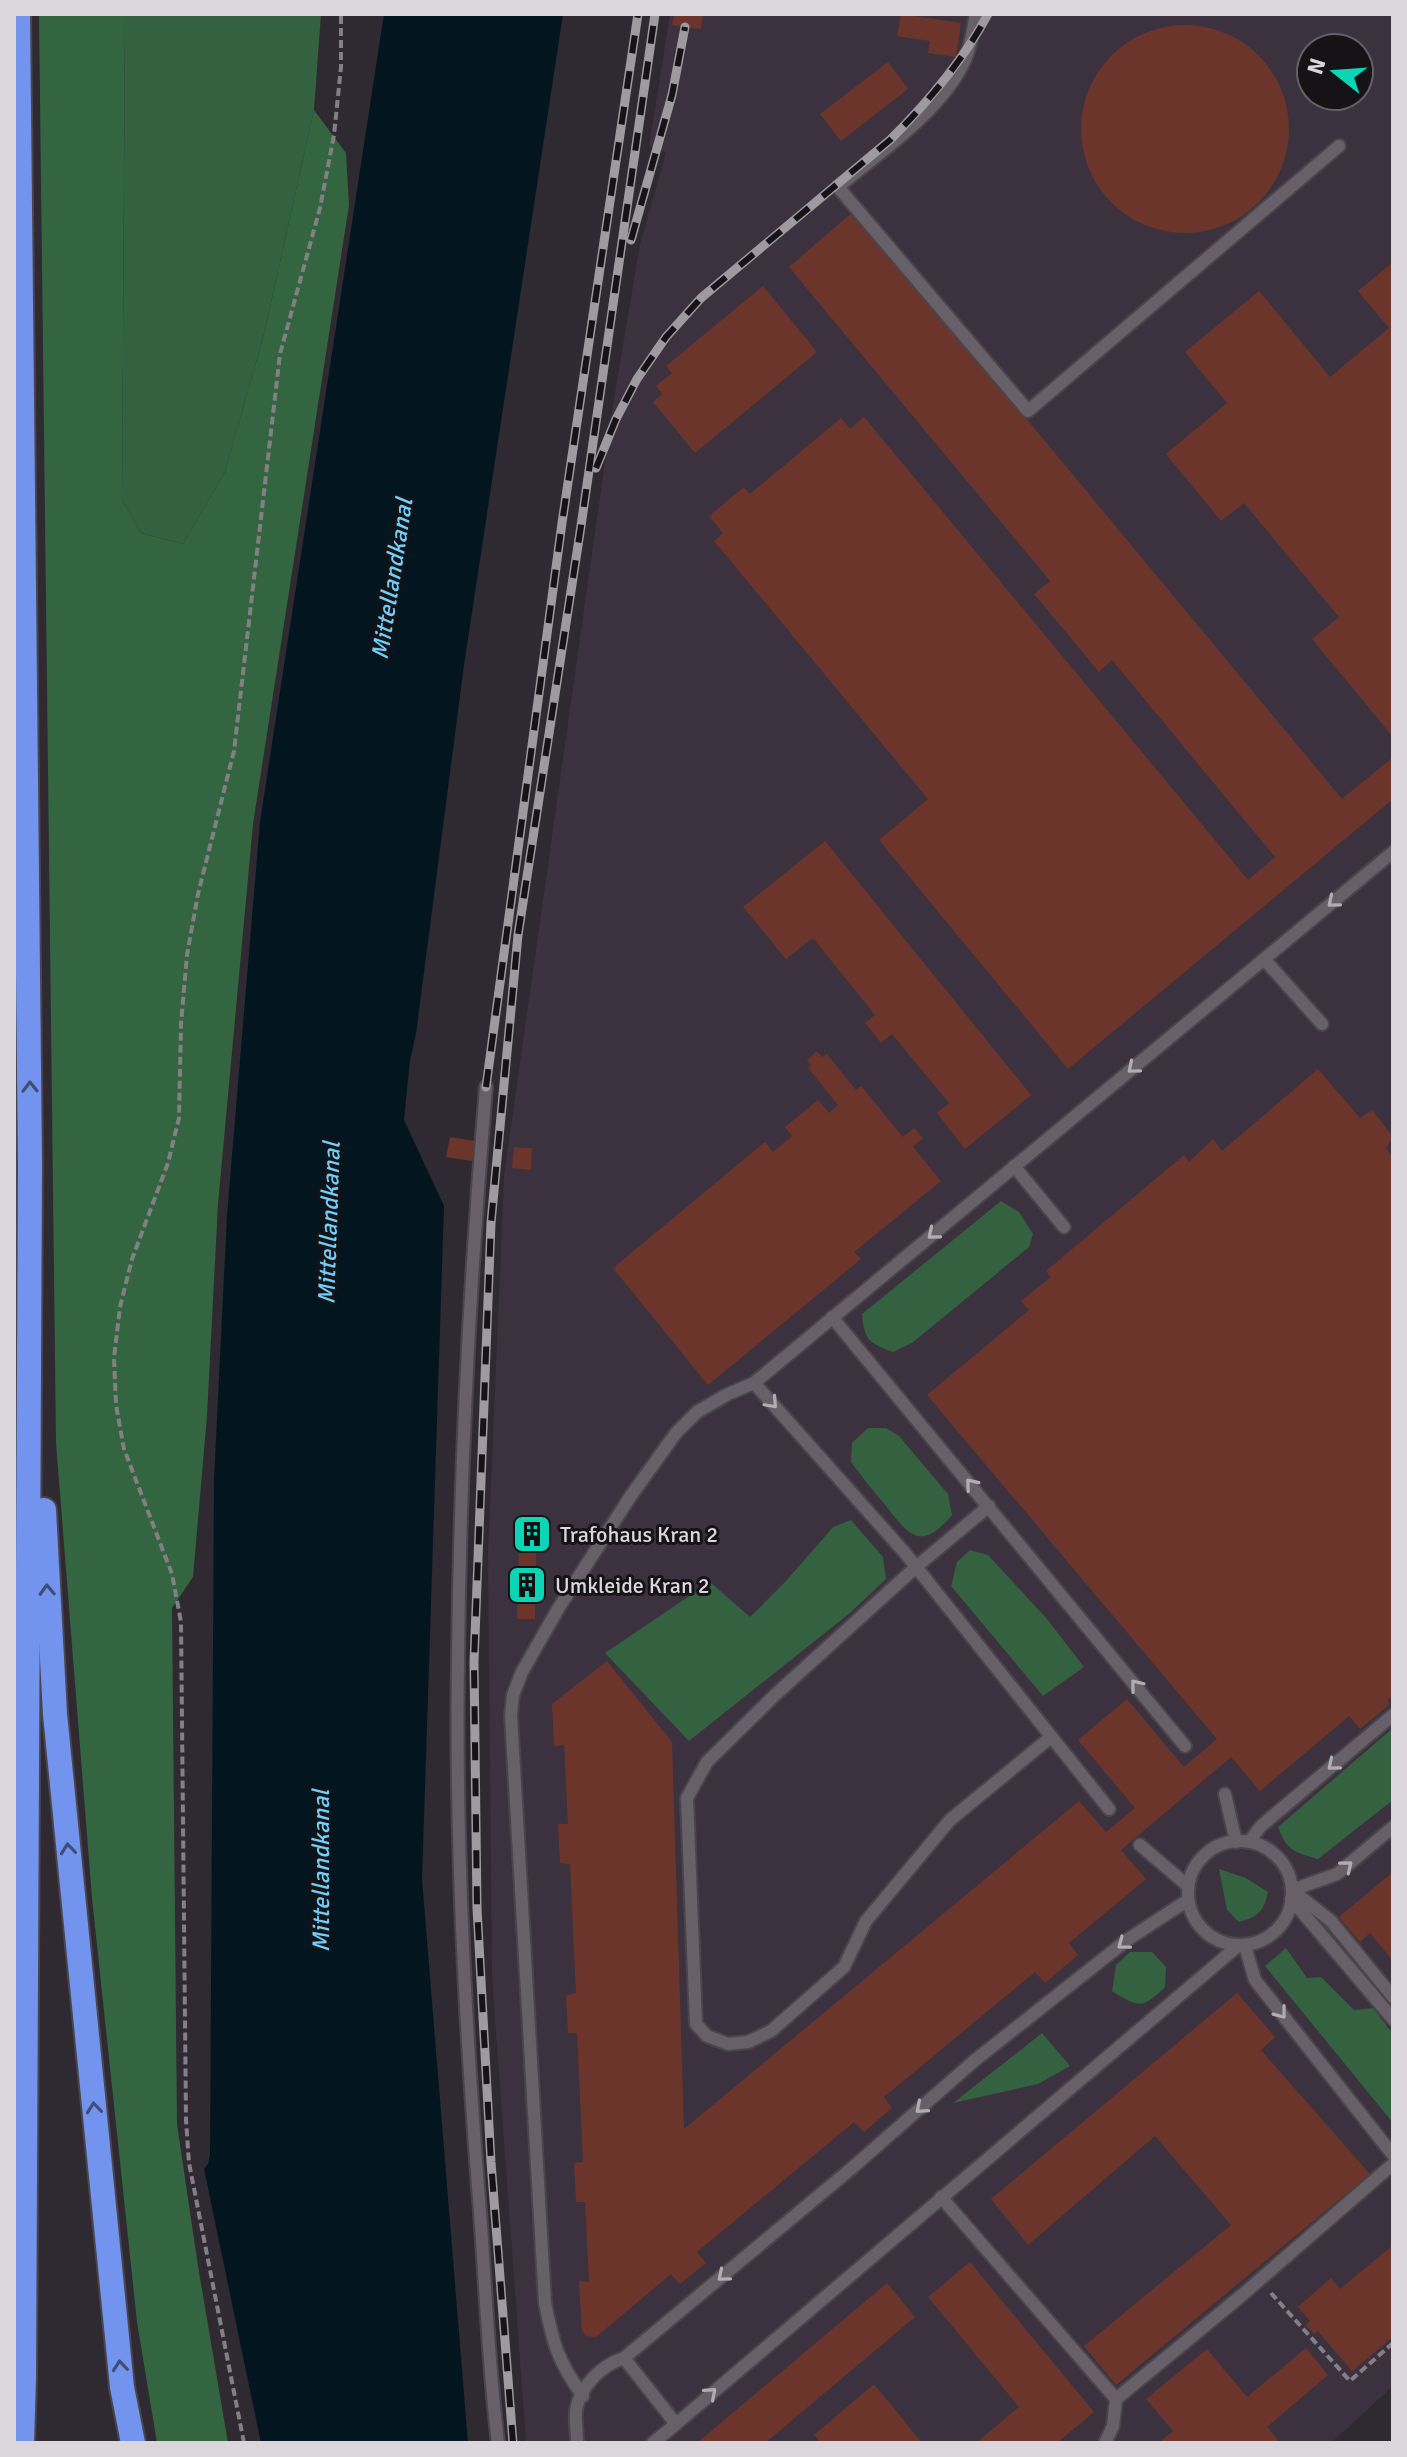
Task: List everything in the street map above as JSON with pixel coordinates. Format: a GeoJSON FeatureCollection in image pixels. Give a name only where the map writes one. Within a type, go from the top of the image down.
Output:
{"type":"FeatureCollection","features":[{"type":"Feature","properties":{"kind":"highway"},"geometry":{"type":"LineString","coordinates":[[18,14],[30,1165],[22,2443]]}},
{"type":"Feature","properties":{"kind":"highway"},"geometry":{"type":"LineString","coordinates":[[30,1165],[48,1621],[55,1714],[122,2387],[133,2443]]}},
{"type":"Feature","properties":{"kind":"lane"},"geometry":{"type":"LineString","coordinates":[[976,14],[966,60],[943,94],[905,131],[838,187],[1028,411],[1339,146]]}},
{"type":"Feature","properties":{"kind":"lane"},"geometry":{"type":"LineString","coordinates":[[583,2396],[566,2373],[553,2346],[545,2303],[512,1732],[513,1695],[522,1672],[558,1609],[630,1497],[676,1433],[697,1412],[754,1383],[1393,852]]}},
{"type":"Feature","properties":{"kind":"lane"},"geometry":{"type":"LineString","coordinates":[[1264,959],[1322,1024]]}},
{"type":"Feature","properties":{"kind":"lane"},"geometry":{"type":"LineString","coordinates":[[486,1087],[466,1391],[458,1661],[461,1906],[476,2163],[498,2443]]}},
{"type":"Feature","properties":{"kind":"lane"},"geometry":{"type":"LineString","coordinates":[[1014,1166],[1064,1227]]}},
{"type":"Feature","properties":{"kind":"lane"},"geometry":{"type":"LineString","coordinates":[[832,1317],[1185,1746]]}},
{"type":"Feature","properties":{"kind":"lane"},"geometry":{"type":"LineString","coordinates":[[754,1383],[916,1567],[1109,1809]]}},
{"type":"Feature","properties":{"kind":"lane"},"geometry":{"type":"LineString","coordinates":[[989,1506],[916,1567],[776,1694],[707,1762],[687,1798],[696,2024],[707,2036],[728,2044],[748,2042],[771,2031],[844,1967],[866,1921],[950,1820],[1051,1737]]}},
{"type":"Feature","properties":{"kind":"lane"},"geometry":{"type":"LineString","coordinates":[[1242,1842],[1393,1715]]}},
{"type":"Feature","properties":{"kind":"lane"},"geometry":{"type":"LineString","coordinates":[[1225,1794],[1242,1842]]}},
{"type":"Feature","properties":{"kind":"lane"},"geometry":{"type":"LineString","coordinates":[[1292,1894],[1337,1874],[1393,1827]]}},
{"type":"Feature","properties":{"kind":"lane"},"geometry":{"type":"LineString","coordinates":[[1242,1842],[1263,1847],[1282,1863],[1289,1876],[1292,1894],[1285,1920],[1274,1933],[1261,1941],[1242,1945],[1215,1940],[1200,1928],[1188,1900],[1188,1886],[1205,1855],[1223,1844],[1242,1842]]}},
{"type":"Feature","properties":{"kind":"lane"},"geometry":{"type":"LineString","coordinates":[[1140,1845],[1188,1886]]}},
{"type":"Feature","properties":{"kind":"lane"},"geometry":{"type":"LineString","coordinates":[[1292,1894],[1331,1921],[1393,1997]]}},
{"type":"Feature","properties":{"kind":"lane"},"geometry":{"type":"LineString","coordinates":[[1292,1894],[1393,2019]]}},
{"type":"Feature","properties":{"kind":"lane"},"geometry":{"type":"LineString","coordinates":[[577,2443],[576,2408],[589,2381],[610,2362],[624,2358],[852,2168],[974,2061],[1127,1940],[1188,1900]]}},
{"type":"Feature","properties":{"kind":"lane"},"geometry":{"type":"LineString","coordinates":[[1242,1945],[1255,1980],[1393,2155]]}},
{"type":"Feature","properties":{"kind":"lane"},"geometry":{"type":"LineString","coordinates":[[653,2443],[1242,1945]]}},
{"type":"Feature","properties":{"kind":"lane"},"geometry":{"type":"LineString","coordinates":[[1105,2443],[1113,2426],[1116,2399],[1393,2164]]}},
{"type":"Feature","properties":{"kind":"lane"},"geometry":{"type":"LineString","coordinates":[[941,2197],[1116,2399]]}},
{"type":"Feature","properties":{"kind":"lane"},"geometry":{"type":"LineString","coordinates":[[624,2358],[676,2424]]}},
{"type":"Feature","properties":{"kind":"path"},"geometry":{"type":"LineString","coordinates":[[244,2443],[189,2163],[181,1622],[172,1574],[124,1449],[116,1405],[114,1358],[120,1307],[132,1259],[168,1163],[179,1118],[181,1024],[187,955],[198,894],[234,751],[280,354],[320,208],[334,135],[341,67],[341,14]]}},
{"type":"Feature","properties":{"kind":"path"},"geometry":{"type":"LineString","coordinates":[[1259,2280],[1350,2381],[1393,2343]]}},
{"type":"Feature","properties":{"kind":"shaded area"},"geometry":{"type":"Polygon","coordinates":[[[670,14],[1393,14],[1393,2386],[1331,2443],[526,2443],[492,1978],[488,1554],[504,1176],[613,405],[640,244],[666,153],[649,146],[670,14]]]}},
{"type":"Feature","properties":{"kind":"green space"},"geometry":{"type":"Polygon","coordinates":[[[39,14],[125,14],[122,500],[141,533],[183,544],[225,472],[264,334],[314,110],[346,153],[349,205],[253,824],[218,1204],[207,1416],[193,1577],[172,1608],[177,2124],[228,2443],[157,2443],[137,2322],[92,1898],[56,1443],[39,14]]]}},
{"type":"Feature","properties":{"kind":"green space"},"geometry":{"type":"Polygon","coordinates":[[[125,14],[321,14],[314,110],[264,334],[225,472],[183,544],[141,533],[122,500],[125,14]]]}},
{"type":"Feature","properties":{"kind":"green space"},"geometry":{"type":"Polygon","coordinates":[[[1001,1201],[1019,1212],[1033,1234],[1029,1247],[912,1343],[893,1352],[869,1339],[862,1314],[1001,1201]]]}},
{"type":"Feature","properties":{"kind":"green space"},"geometry":{"type":"Polygon","coordinates":[[[868,1428],[886,1428],[899,1436],[948,1494],[952,1515],[932,1533],[916,1536],[902,1526],[851,1462],[852,1443],[868,1428]]]}},
{"type":"Feature","properties":{"kind":"green space"},"geometry":{"type":"Polygon","coordinates":[[[851,1520],[883,1557],[886,1579],[850,1613],[689,1741],[605,1653],[710,1582],[750,1617],[833,1527],[851,1520]]]}},
{"type":"Feature","properties":{"kind":"green space"},"geometry":{"type":"Polygon","coordinates":[[[970,1550],[988,1555],[1047,1619],[1084,1667],[1043,1696],[951,1586],[957,1562],[970,1550]]]}},
{"type":"Feature","properties":{"kind":"green space"},"geometry":{"type":"Polygon","coordinates":[[[1393,1728],[1393,1800],[1318,1859],[1292,1849],[1278,1827],[1393,1728]]]}},
{"type":"Feature","properties":{"kind":"green space"},"geometry":{"type":"Polygon","coordinates":[[[1219,1869],[1246,1878],[1268,1892],[1259,1912],[1239,1922],[1227,1910],[1219,1869]]]}},
{"type":"Feature","properties":{"kind":"green space"},"geometry":{"type":"Polygon","coordinates":[[[1286,1948],[1307,1978],[1321,1977],[1354,2010],[1373,2008],[1393,2034],[1393,2123],[1265,1966],[1286,1948]]]}},
{"type":"Feature","properties":{"kind":"green space"},"geometry":{"type":"Polygon","coordinates":[[[1130,1952],[1152,1952],[1166,1967],[1165,1987],[1140,2004],[1112,1991],[1116,1965],[1130,1952]]]}},
{"type":"Feature","properties":{"kind":"green space"},"geometry":{"type":"Polygon","coordinates":[[[1042,2033],[1070,2066],[1038,2084],[953,2103],[1042,2033]]]}},
{"type":"Feature","properties":{"kind":"water","name":"Mittellandkanal"},"geometry":{"type":"Polygon","coordinates":[[[384,14],[563,14],[464,665],[404,1120],[444,1206],[422,1879],[468,2443],[261,2443],[204,2169],[210,2155],[214,1479],[227,1215],[260,822],[384,14]]]}},
{"type":"Feature","properties":{"kind":"building"},"geometry":{"type":"Polygon","coordinates":[[[674,14],[703,14],[701,29],[672,25],[674,14]]]}},
{"type":"Feature","properties":{"kind":"building"},"geometry":{"type":"Polygon","coordinates":[[[901,14],[961,23],[956,57],[928,53],[930,41],[897,36],[901,14]]]}},
{"type":"Feature","properties":{"kind":"building"},"geometry":{"type":"Polygon","coordinates":[[[1185,25],[1225,33],[1258,56],[1281,89],[1289,129],[1281,169],[1258,202],[1225,225],[1185,233],[1145,225],[1112,202],[1089,169],[1081,129],[1089,89],[1112,56],[1145,33],[1185,25]]]}},
{"type":"Feature","properties":{"kind":"building"},"geometry":{"type":"Polygon","coordinates":[[[888,62],[908,89],[841,141],[820,114],[888,62]]]}},
{"type":"Feature","properties":{"kind":"building"},"geometry":{"type":"Polygon","coordinates":[[[854,211],[1342,799],[1393,757],[1393,799],[1068,1069],[879,840],[928,799],[714,541],[723,533],[709,516],[744,487],[750,494],[841,418],[850,429],[864,417],[1248,880],[1275,857],[1112,660],[1099,672],[1034,594],[1050,581],[789,267],[854,211]]]}},
{"type":"Feature","properties":{"kind":"building"},"geometry":{"type":"Polygon","coordinates":[[[1393,262],[1393,737],[1312,639],[1339,617],[1244,503],[1221,521],[1166,454],[1227,403],[1185,352],[1259,291],[1330,377],[1389,328],[1358,291],[1393,262]]]}},
{"type":"Feature","properties":{"kind":"building"},"geometry":{"type":"Polygon","coordinates":[[[763,286],[817,352],[695,453],[653,402],[662,394],[656,386],[672,373],[666,366],[763,286]]]}},
{"type":"Feature","properties":{"kind":"building"},"geometry":{"type":"Polygon","coordinates":[[[825,841],[1031,1095],[965,1149],[937,1113],[949,1103],[892,1034],[881,1043],[865,1023],[875,1015],[813,938],[786,959],[743,907],[825,841]]]}},
{"type":"Feature","properties":{"kind":"building"},"geometry":{"type":"Polygon","coordinates":[[[817,1051],[822,1057],[827,1054],[856,1090],[861,1086],[903,1137],[914,1128],[923,1138],[913,1147],[941,1181],[854,1252],[861,1259],[708,1385],[613,1268],[765,1142],[773,1152],[792,1136],[785,1127],[818,1100],[829,1113],[838,1105],[808,1068],[811,1065],[807,1060],[817,1051]]]}},
{"type":"Feature","properties":{"kind":"building"},"geometry":{"type":"Polygon","coordinates":[[[1318,1069],[1360,1118],[1372,1110],[1393,1137],[1386,1148],[1393,1157],[1393,1695],[1387,1700],[1390,1704],[1360,1729],[1349,1716],[1260,1791],[1231,1757],[1121,1850],[1146,1879],[1069,1943],[1078,1955],[1045,1983],[1035,1972],[884,2097],[892,2108],[864,2132],[854,2122],[697,2252],[706,2263],[680,2284],[671,2274],[596,2337],[586,2336],[582,2331],[579,2281],[589,2282],[585,2202],[576,2202],[574,2163],[583,2162],[577,2033],[568,2033],[566,1995],[576,1993],[570,1864],[560,1863],[558,1824],[568,1824],[564,1745],[554,1746],[552,1704],[607,1661],[672,1742],[684,2129],[1079,1801],[1106,1832],[1135,1808],[1078,1740],[1127,1699],[1184,1767],[1217,1739],[927,1395],[1029,1310],[1021,1301],[1051,1277],[1046,1271],[1184,1155],[1189,1162],[1213,1139],[1222,1151],[1318,1069]]]}},
{"type":"Feature","properties":{"kind":"building"},"geometry":{"type":"Polygon","coordinates":[[[450,1137],[475,1141],[472,1161],[446,1157],[450,1137]]]}},
{"type":"Feature","properties":{"kind":"building"},"geometry":{"type":"Polygon","coordinates":[[[514,1147],[532,1148],[531,1170],[512,1168],[514,1147]]]}},
{"type":"Feature","properties":{"kind":"building","name":"Umkleide Kran 2"},"geometry":{"type":"Polygon","coordinates":[[[527,1518],[537,1518],[535,1619],[517,1619],[519,1550],[527,1551],[527,1518]]]}},
{"type":"Feature","properties":{"kind":"building"},"geometry":{"type":"Polygon","coordinates":[[[1393,1872],[1393,1961],[1370,1933],[1360,1942],[1339,1917],[1393,1872]]]}},
{"type":"Feature","properties":{"kind":"building"},"geometry":{"type":"Polygon","coordinates":[[[1237,1993],[1275,2037],[1261,2050],[1370,2174],[1116,2385],[1084,2346],[1231,2225],[1155,2136],[1028,2245],[991,2199],[1237,1993]]]}},
{"type":"Feature","properties":{"kind":"building"},"geometry":{"type":"Polygon","coordinates":[[[1393,2245],[1393,2337],[1352,2371],[1318,2331],[1314,2334],[1306,2325],[1310,2321],[1298,2307],[1331,2278],[1340,2289],[1393,2245]]]}},
{"type":"Feature","properties":{"kind":"building"},"geometry":{"type":"Polygon","coordinates":[[[970,2262],[1094,2412],[1057,2443],[976,2443],[1019,2407],[928,2297],[970,2262]]]}},
{"type":"Feature","properties":{"kind":"building"},"geometry":{"type":"Polygon","coordinates":[[[887,2283],[915,2317],[765,2443],[697,2443],[887,2283]]]}},
{"type":"Feature","properties":{"kind":"building"},"geometry":{"type":"Polygon","coordinates":[[[1306,2348],[1328,2375],[1267,2427],[1280,2443],[1158,2443],[1173,2431],[1146,2399],[1207,2349],[1247,2397],[1306,2348]]]}},
{"type":"Feature","properties":{"kind":"building"},"geometry":{"type":"Polygon","coordinates":[[[874,2384],[922,2443],[821,2443],[814,2435],[874,2384]]]}},
{"type":"Feature","properties":{"kind":"railway"},"geometry":{"type":"LineString","coordinates":[[486,1087],[562,523],[638,14]]}},
{"type":"Feature","properties":{"kind":"railway"},"geometry":{"type":"LineString","coordinates":[[513,2443],[491,2162],[477,1908],[474,1662],[491,1223],[518,935],[655,14]]}},
{"type":"Feature","properties":{"kind":"railway"},"geometry":{"type":"LineString","coordinates":[[596,468],[637,379],[666,337],[701,298],[890,140],[944,81],[988,14]]}},
{"type":"Feature","properties":{"kind":"railway"},"geometry":{"type":"LineString","coordinates":[[631,240],[672,95],[685,27]]}},
{"type":"Feature","properties":{"kind":"place","name":"Trafohaus Kran 2"},"geometry":{"type":"Point","coordinates":[532,1534]}},
{"type":"Feature","properties":{"kind":"place","name":"Umkleide Kran 2"},"geometry":{"type":"Point","coordinates":[527,1585]}}]}
